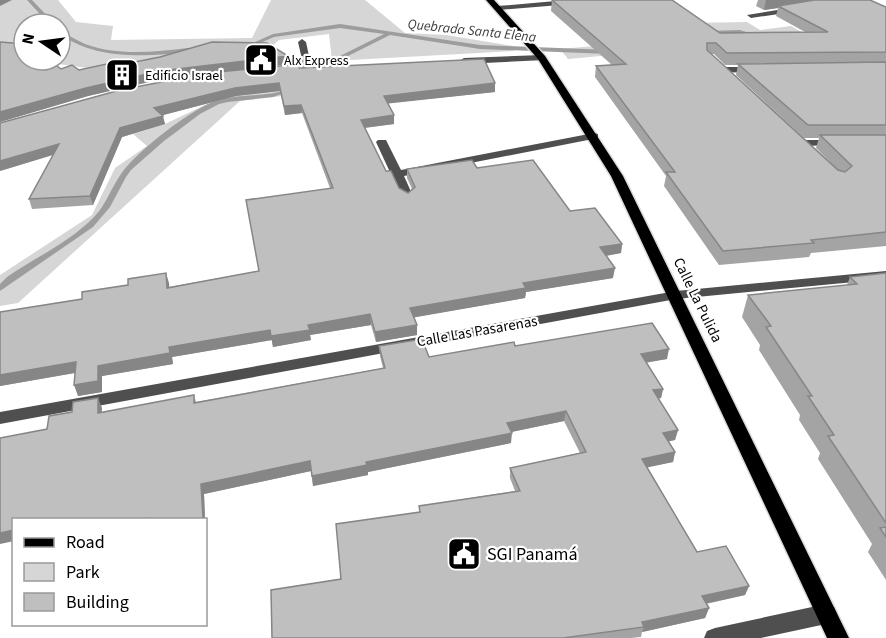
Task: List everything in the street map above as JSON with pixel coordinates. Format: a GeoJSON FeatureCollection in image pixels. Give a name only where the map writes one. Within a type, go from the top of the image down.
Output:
{"type":"FeatureCollection","features":[{"type":"Feature","properties":{"kind":"main road","name":"Calle La Pulida"},"geometry":{"type":"LineString","coordinates":[[490,0],[542,58],[594,136],[617,176],[676,295],[838,638]]}},
{"type":"Feature","properties":{"kind":"street"},"geometry":{"type":"LineString","coordinates":[[498,8],[597,0]]}},
{"type":"Feature","properties":{"kind":"street"},"geometry":{"type":"LineString","coordinates":[[751,15],[809,8]]}},
{"type":"Feature","properties":{"kind":"street"},"geometry":{"type":"LineString","coordinates":[[302,42],[305,68],[321,68]]}},
{"type":"Feature","properties":{"kind":"street"},"geometry":{"type":"LineString","coordinates":[[449,62],[542,58]]}},
{"type":"Feature","properties":{"kind":"street"},"geometry":{"type":"LineString","coordinates":[[724,71],[774,69]]}},
{"type":"Feature","properties":{"kind":"street"},"geometry":{"type":"LineString","coordinates":[[397,174],[594,136]]}},
{"type":"Feature","properties":{"kind":"street"},"geometry":{"type":"LineString","coordinates":[[816,157],[797,139],[853,142]]}},
{"type":"Feature","properties":{"kind":"street"},"geometry":{"type":"LineString","coordinates":[[382,142],[406,196]]}},
{"type":"Feature","properties":{"kind":"street","name":"Calle Las Pasarenas"},"geometry":{"type":"LineString","coordinates":[[0,418],[676,295],[886,275]]}},
{"type":"Feature","properties":{"kind":"street"},"geometry":{"type":"LineString","coordinates":[[715,638],[826,614]]}},
{"type":"Feature","properties":{"kind":"green space"},"geometry":{"type":"Polygon","coordinates":[[[0,0],[58,0],[68,12],[12,12],[12,46],[0,44],[0,0]]]}},
{"type":"Feature","properties":{"kind":"green space"},"geometry":{"type":"Polygon","coordinates":[[[271,0],[365,0],[405,33],[446,35],[513,46],[514,51],[332,61],[329,34],[279,40],[268,50],[102,70],[72,66],[72,17],[76,22],[113,26],[111,40],[252,38],[271,0]]]}},
{"type":"Feature","properties":{"kind":"green space"},"geometry":{"type":"Polygon","coordinates":[[[747,22],[760,30],[791,26],[818,41],[886,41],[645,52],[568,59],[560,49],[618,44],[689,23],[747,22]]]}},
{"type":"Feature","properties":{"kind":"green space"},"geometry":{"type":"Polygon","coordinates":[[[282,91],[291,95],[240,101],[18,303],[0,306],[0,275],[92,215],[115,168],[147,146],[133,134],[165,124],[207,104],[236,96],[282,91]]]}},
{"type":"Feature","properties":{"kind":"building"},"geometry":{"type":"Polygon","coordinates":[[[552,0],[672,0],[720,33],[828,32],[778,6],[814,0],[870,0],[886,7],[886,52],[727,53],[716,43],[707,43],[707,50],[838,170],[845,172],[852,166],[820,135],[886,135],[886,232],[811,240],[814,243],[723,251],[666,172],[675,172],[596,66],[626,64],[552,0]]]}},
{"type":"Feature","properties":{"kind":"building"},"geometry":{"type":"Polygon","coordinates":[[[0,42],[12,43],[12,72],[72,72],[72,65],[79,70],[116,62],[120,65],[160,57],[212,42],[267,43],[288,56],[160,71],[86,88],[0,112],[0,42]]]}},
{"type":"Feature","properties":{"kind":"building"},"geometry":{"type":"Polygon","coordinates":[[[484,59],[495,83],[384,96],[394,115],[361,120],[386,171],[391,171],[399,188],[408,193],[415,187],[407,169],[472,160],[477,168],[533,160],[570,211],[595,208],[622,244],[600,247],[615,268],[523,283],[526,288],[410,308],[417,325],[375,332],[370,314],[308,325],[310,330],[271,336],[270,330],[169,347],[170,353],[98,366],[98,381],[74,385],[76,362],[0,375],[0,312],[82,299],[82,292],[128,285],[128,279],[166,273],[167,288],[259,271],[246,200],[333,188],[301,105],[284,106],[279,83],[235,88],[154,108],[163,116],[120,128],[90,196],[29,199],[59,144],[0,161],[0,123],[120,90],[208,73],[300,64],[303,66],[299,68],[484,59]]]}},
{"type":"Feature","properties":{"kind":"building"},"geometry":{"type":"Polygon","coordinates":[[[886,62],[886,125],[808,125],[738,64],[886,62]]]}},
{"type":"Feature","properties":{"kind":"building"},"geometry":{"type":"Polygon","coordinates":[[[886,273],[886,523],[828,436],[834,435],[808,396],[812,396],[766,327],[771,326],[748,295],[857,284],[850,277],[886,273]]]}},
{"type":"Feature","properties":{"kind":"building"},"geometry":{"type":"Polygon","coordinates":[[[652,323],[669,349],[641,354],[663,389],[653,390],[678,430],[663,433],[675,452],[642,459],[697,552],[726,546],[749,586],[702,596],[709,608],[642,622],[644,627],[563,638],[272,638],[271,590],[341,579],[336,524],[420,512],[419,506],[520,491],[510,468],[586,452],[566,411],[507,423],[512,433],[366,462],[367,465],[312,476],[310,461],[201,484],[203,518],[12,518],[12,530],[0,533],[0,438],[47,429],[49,416],[72,412],[73,402],[98,398],[98,413],[194,395],[194,403],[385,368],[379,346],[422,339],[429,357],[514,342],[515,346],[652,323]]]}},
{"type":"Feature","properties":{"kind":"building"},"geometry":{"type":"Polygon","coordinates":[[[886,527],[886,537],[880,528],[886,527]]]}},
{"type":"Feature","properties":{"kind":"waterway","name":"Quebrada Santa Elena"},"geometry":{"type":"LineString","coordinates":[[29,0],[40,12]]}},
{"type":"Feature","properties":{"kind":"waterway","name":"Quebrada Santa Elena"},"geometry":{"type":"LineString","coordinates":[[249,46],[273,36],[340,26],[480,47],[609,52]]}},
{"type":"Feature","properties":{"kind":"waterway","name":"Quebrada Santa Elena"},"geometry":{"type":"LineString","coordinates":[[707,33],[740,32],[753,35]]}},
{"type":"Feature","properties":{"kind":"waterway"},"geometry":{"type":"LineString","coordinates":[[338,59],[387,35]]}},
{"type":"Feature","properties":{"kind":"waterway","name":"Quebrada Santa Elena"},"geometry":{"type":"LineString","coordinates":[[72,40],[85,46],[121,52],[157,53],[188,50]]}},
{"type":"Feature","properties":{"kind":"waterway"},"geometry":{"type":"LineString","coordinates":[[0,288],[97,219],[129,168],[162,139],[198,113],[217,102],[273,95],[291,89]]}},
{"type":"Feature","properties":{"kind":"place","name":"Alx Express"},"geometry":{"type":"Point","coordinates":[261,60]}},
{"type":"Feature","properties":{"kind":"place","name":"Edificio Israel"},"geometry":{"type":"Point","coordinates":[122,75]}},
{"type":"Feature","properties":{"kind":"place","name":"SGI Panamá"},"geometry":{"type":"Point","coordinates":[464,554]}}]}
